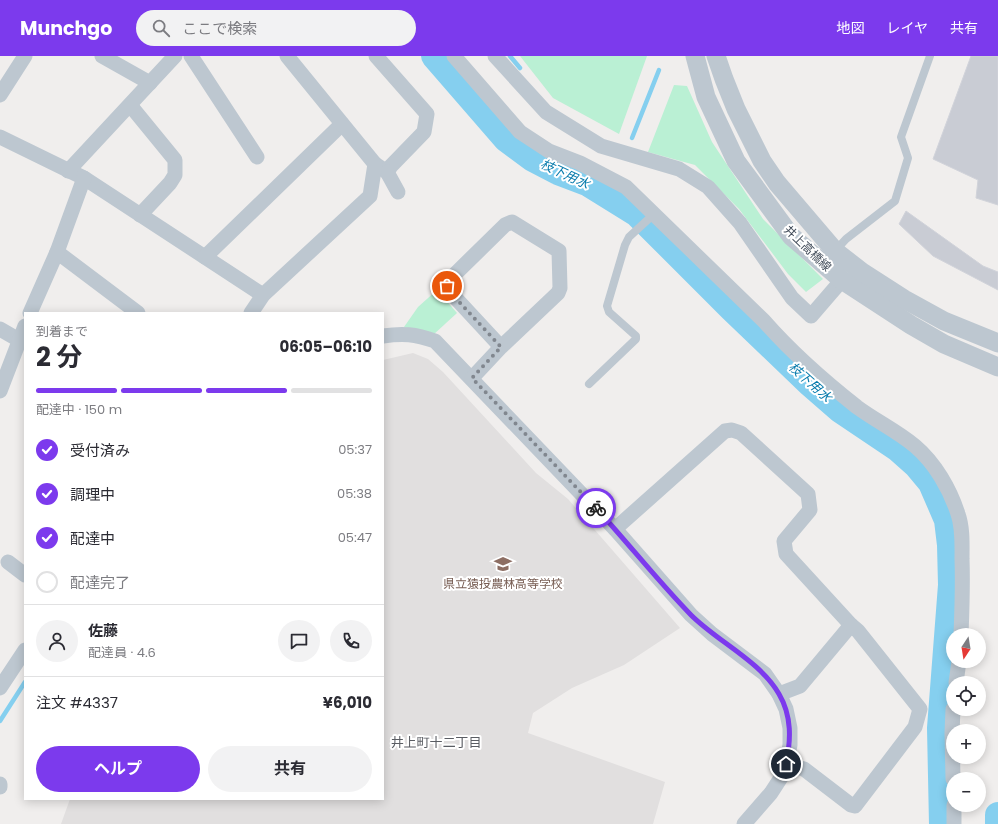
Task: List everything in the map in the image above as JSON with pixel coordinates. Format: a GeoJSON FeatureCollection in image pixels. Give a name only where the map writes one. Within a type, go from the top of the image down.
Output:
{"type":"FeatureCollection","features":[{"type":"Feature","properties":{"kind":"street"},"geometry":{"type":"LineString","coordinates":[[0,95],[25,56]]}},
{"type":"Feature","properties":{"kind":"street"},"geometry":{"type":"LineString","coordinates":[[102,56],[150,83]]}},
{"type":"Feature","properties":{"kind":"street"},"geometry":{"type":"LineString","coordinates":[[68,171],[175,56]]}},
{"type":"Feature","properties":{"kind":"street"},"geometry":{"type":"LineString","coordinates":[[191,56],[257,157]]}},
{"type":"Feature","properties":{"kind":"street"},"geometry":{"type":"LineString","coordinates":[[287,56],[342,124],[381,168],[398,192]]}},
{"type":"Feature","properties":{"kind":"street"},"geometry":{"type":"LineString","coordinates":[[376,56],[427,114],[424,132],[391,166],[381,168]]}},
{"type":"Feature","properties":{"kind":"street"},"geometry":{"type":"LineString","coordinates":[[454,56],[520,132],[549,151],[580,163],[626,187],[800,358],[858,407],[916,447],[937,470],[958,515],[962,541],[961,628]]}},
{"type":"Feature","properties":{"kind":"street"},"geometry":{"type":"LineString","coordinates":[[495,56],[546,112],[601,146],[679,169],[708,186],[740,223],[792,298],[811,316],[842,280]]}},
{"type":"Feature","properties":{"kind":"street","name":"井上高橋線"},"geometry":{"type":"LineString","coordinates":[[695,56],[706,97],[736,161],[791,236],[842,280],[944,344],[998,367]]}},
{"type":"Feature","properties":{"kind":"street","name":"井上高橋線"},"geometry":{"type":"LineString","coordinates":[[716,56],[736,109],[762,161],[777,183],[835,250],[862,272],[904,299],[944,321],[998,343]]}},
{"type":"Feature","properties":{"kind":"street"},"geometry":{"type":"LineString","coordinates":[[130,105],[175,160],[175,175],[170,183],[140,215]]}},
{"type":"Feature","properties":{"kind":"street"},"geometry":{"type":"LineString","coordinates":[[205,257],[342,124]]}},
{"type":"Feature","properties":{"kind":"street"},"geometry":{"type":"LineString","coordinates":[[0,137],[84,178],[264,295]]}},
{"type":"Feature","properties":{"kind":"street"},"geometry":{"type":"LineString","coordinates":[[252,312],[264,295],[370,196],[381,168]]}},
{"type":"Feature","properties":{"kind":"street"},"geometry":{"type":"LineString","coordinates":[[30,312],[56,252],[84,178]]}},
{"type":"Feature","properties":{"kind":"street"},"geometry":{"type":"LineString","coordinates":[[472,378],[501,347],[558,293],[560,288],[559,251],[512,222],[506,225],[448,280],[447,286],[450,292],[501,347]]}},
{"type":"Feature","properties":{"kind":"street"},"geometry":{"type":"LineString","coordinates":[[56,252],[137,312]]}},
{"type":"Feature","properties":{"kind":"street"},"geometry":{"type":"LineString","coordinates":[[0,391],[24,328]]}},
{"type":"Feature","properties":{"kind":"street"},"geometry":{"type":"LineString","coordinates":[[0,329],[19,340]]}},
{"type":"Feature","properties":{"kind":"street"},"geometry":{"type":"LineString","coordinates":[[384,336],[401,333],[415,335],[435,341],[616,529],[691,614],[712,634],[765,674],[779,694],[786,709],[790,728],[790,745],[782,776],[771,793],[744,824]]}},
{"type":"Feature","properties":{"kind":"street"},"geometry":{"type":"LineString","coordinates":[[616,529],[725,432],[732,430],[741,433],[808,494],[810,510],[784,541],[786,554],[858,631],[920,708],[915,727],[855,806],[851,805],[804,769],[786,764]]}},
{"type":"Feature","properties":{"kind":"street"},"geometry":{"type":"LineString","coordinates":[[8,562],[24,574]]}},
{"type":"Feature","properties":{"kind":"street"},"geometry":{"type":"LineString","coordinates":[[779,694],[800,686],[851,625]]}},
{"type":"Feature","properties":{"kind":"street"},"geometry":{"type":"LineString","coordinates":[[2,679],[24,651]]}},
{"type":"Feature","properties":{"kind":"street"},"geometry":{"type":"LineString","coordinates":[[953,716],[953,772]]}},
{"type":"Feature","properties":{"kind":"street"},"geometry":{"type":"LineString","coordinates":[[954,812],[954,824]]}},
{"type":"Feature","properties":{"kind":"lane"},"geometry":{"type":"LineString","coordinates":[[835,250],[846,239],[895,201],[908,158],[901,137],[930,56]]}},
{"type":"Feature","properties":{"kind":"lane"},"geometry":{"type":"LineString","coordinates":[[589,384],[636,339],[636,336],[610,312],[607,306],[625,245],[629,237],[654,214]]}},
{"type":"Feature","properties":{"kind":"shaded area","name":"県立猿投農林高等学校"},"geometry":{"type":"Polygon","coordinates":[[[413,353],[428,359],[443,372],[536,473],[568,499],[680,628],[624,665],[572,688],[533,713],[528,733],[665,782],[653,824],[61,824],[70,800],[384,800],[384,360],[413,353]]]}},
{"type":"Feature","properties":{"kind":"green space"},"geometry":{"type":"Polygon","coordinates":[[[520,56],[647,56],[619,134],[553,98],[520,56]]]}},
{"type":"Feature","properties":{"kind":"green space"},"geometry":{"type":"Polygon","coordinates":[[[674,85],[687,86],[712,142],[763,219],[823,279],[806,292],[788,274],[739,209],[695,165],[648,152],[674,85]]]}},
{"type":"Feature","properties":{"kind":"green space"},"geometry":{"type":"Polygon","coordinates":[[[437,290],[457,313],[433,335],[404,327],[418,307],[437,290]]]}},
{"type":"Feature","properties":{"kind":"building"},"geometry":{"type":"Polygon","coordinates":[[[971,56],[998,56],[998,205],[976,198],[978,180],[933,159],[971,56]]]}},
{"type":"Feature","properties":{"kind":"building"},"geometry":{"type":"Polygon","coordinates":[[[906,211],[983,266],[998,272],[998,290],[933,256],[899,224],[906,211]]]}},
{"type":"Feature","properties":{"kind":"waterway","name":"枝下用水"},"geometry":{"type":"LineString","coordinates":[[434,56],[506,139],[533,159],[558,172],[587,183],[637,214],[809,383],[840,410],[898,449],[916,465],[931,483],[947,520],[950,545],[951,585],[940,728],[942,824]]}},
{"type":"Feature","properties":{"kind":"waterway"},"geometry":{"type":"LineString","coordinates":[[510,56],[520,68]]}},
{"type":"Feature","properties":{"kind":"waterway"},"geometry":{"type":"LineString","coordinates":[[632,138],[659,70]]}},
{"type":"Feature","properties":{"kind":"waterway"},"geometry":{"type":"LineString","coordinates":[[0,721],[24,684]]}},
{"type":"Feature","properties":{"kind":"waterway"},"geometry":{"type":"LineString","coordinates":[[998,815],[998,824]]}},
{"type":"Feature","properties":{"kind":"way so far"},"geometry":{"type":"LineString","coordinates":[[447,286],[450,292],[501,347],[472,378],[596,508]]}},
{"type":"Feature","properties":{"kind":"place","name":"県立猿投農林高等学校"},"geometry":{"type":"Point","coordinates":[503,564]}},
{"type":"Feature","properties":{"kind":"district","name":"井上町十二丁目"},"geometry":{"type":"Point","coordinates":[436,742]}},
{"type":"Feature","properties":{"kind":"route"},"geometry":{"type":"LineString","coordinates":[[596,508],[691,614],[712,634],[765,674],[779,694],[786,709],[790,728],[790,745],[786,764]]}}]}
